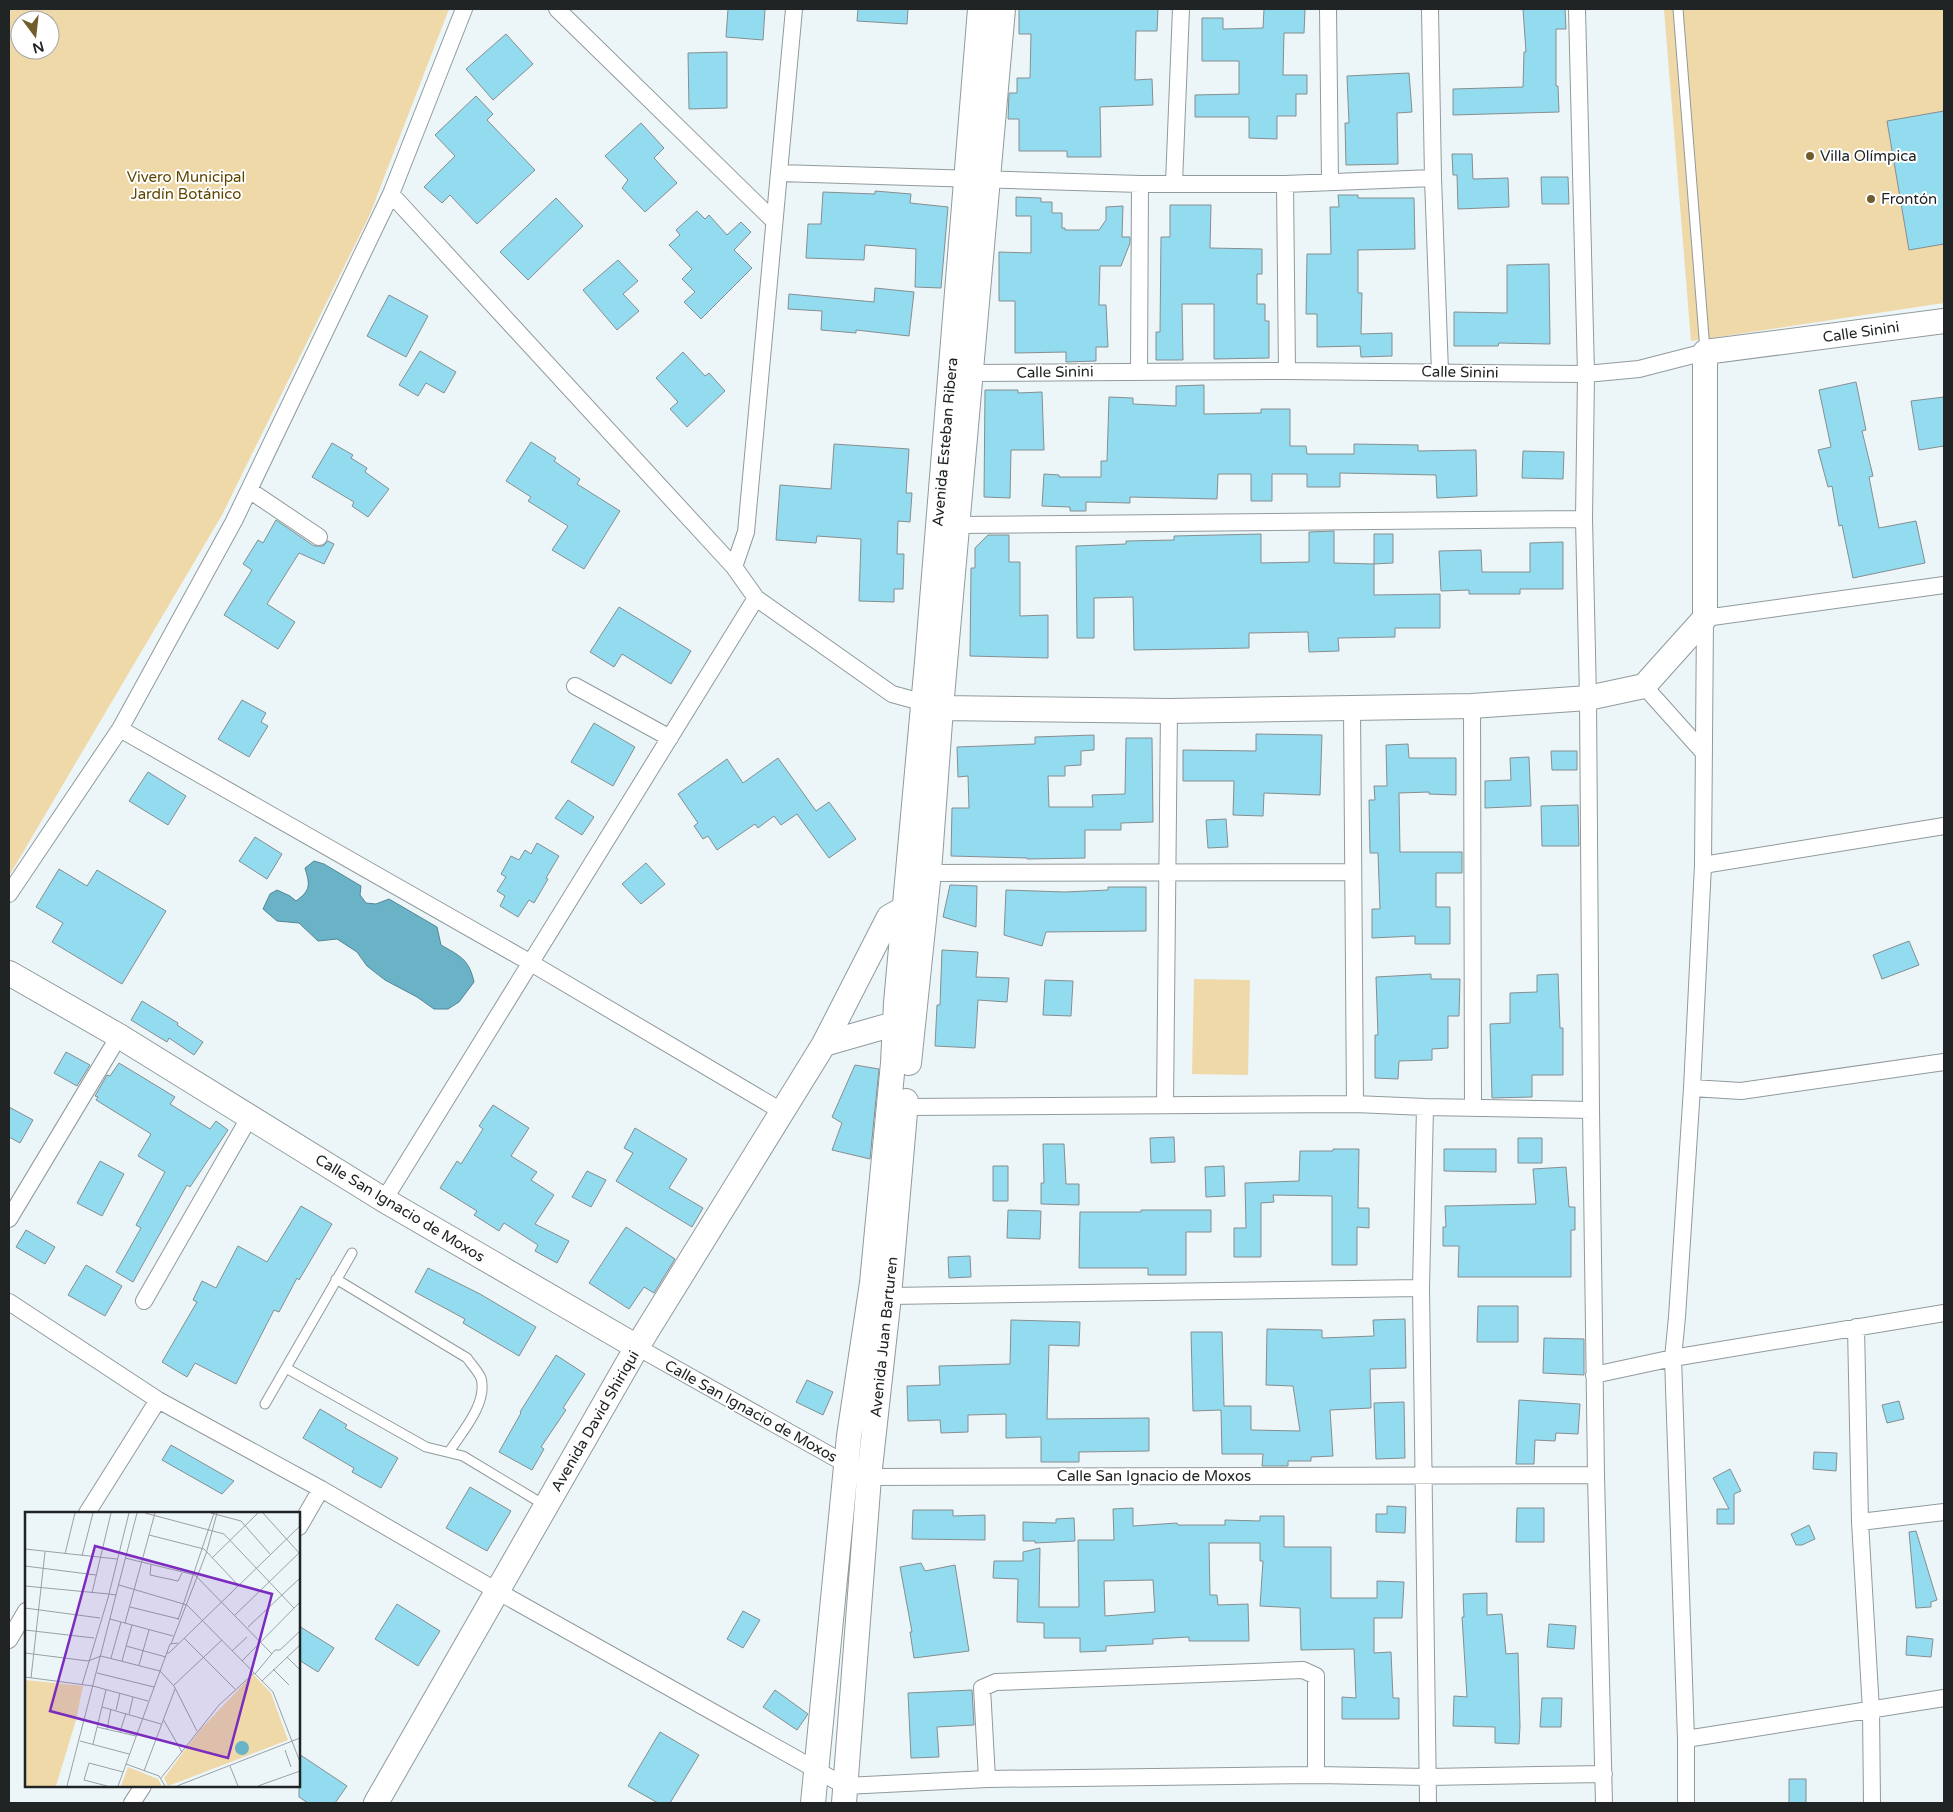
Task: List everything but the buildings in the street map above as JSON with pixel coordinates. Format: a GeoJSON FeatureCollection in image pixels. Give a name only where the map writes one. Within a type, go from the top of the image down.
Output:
{"type":"FeatureCollection","features":[{"type":"Feature","properties":{"kind":"street"},"geometry":{"type":"LineString","coordinates":[[9,894],[120,729],[234,521],[391,194],[464,9]]}},
{"type":"Feature","properties":{"kind":"street"},"geometry":{"type":"LineString","coordinates":[[557,9],[774,221]]}},
{"type":"Feature","properties":{"kind":"street"},"geometry":{"type":"LineString","coordinates":[[734,567],[746,532],[794,9]]}},
{"type":"Feature","properties":{"kind":"street","name":"Avenida Esteban Ribera"},"geometry":{"type":"LineString","coordinates":[[932,705],[958,525],[972,373],[980,9]]}},
{"type":"Feature","properties":{"kind":"street","name":"Avenida Esteban Ribera"},"geometry":{"type":"LineString","coordinates":[[918,873],[977,180],[1003,9]]}},
{"type":"Feature","properties":{"kind":"street"},"geometry":{"type":"LineString","coordinates":[[1174,183],[1181,9]]}},
{"type":"Feature","properties":{"kind":"street"},"geometry":{"type":"LineString","coordinates":[[1328,9],[1330,182]]}},
{"type":"Feature","properties":{"kind":"street"},"geometry":{"type":"LineString","coordinates":[[1430,9],[1433,178],[1440,372]]}},
{"type":"Feature","properties":{"kind":"street"},"geometry":{"type":"LineString","coordinates":[[1577,9],[1593,373],[1584,519],[1588,698],[1594,1375],[1604,1803]]}},
{"type":"Feature","properties":{"kind":"street"},"geometry":{"type":"LineString","coordinates":[[779,173],[1140,184],[1285,184],[1433,178]]}},
{"type":"Feature","properties":{"kind":"street"},"geometry":{"type":"LineString","coordinates":[[1139,371],[1140,184]]}},
{"type":"Feature","properties":{"kind":"street"},"geometry":{"type":"LineString","coordinates":[[1285,184],[1288,371]]}},
{"type":"Feature","properties":{"kind":"street"},"geometry":{"type":"LineString","coordinates":[[391,194],[734,567],[756,598],[892,694],[932,705],[1169,711],[1472,706],[1588,698],[1644,686],[1705,618],[1944,585]]}},
{"type":"Feature","properties":{"kind":"street","name":"Calle Sinini"},"geometry":{"type":"LineString","coordinates":[[972,373],[1288,371],[1593,373],[1639,369],[1705,352],[1944,321]]}},
{"type":"Feature","properties":{"kind":"street"},"geometry":{"type":"LineString","coordinates":[[1686,1803],[1686,1739],[1673,1358],[1678,1317],[1692,1088],[1703,865],[1705,352]]}},
{"type":"Feature","properties":{"kind":"street"},"geometry":{"type":"LineString","coordinates":[[249,490],[319,537]]}},
{"type":"Feature","properties":{"kind":"street"},"geometry":{"type":"LineString","coordinates":[[958,525],[1584,519]]}},
{"type":"Feature","properties":{"kind":"street"},"geometry":{"type":"LineString","coordinates":[[384,1200],[756,598]]}},
{"type":"Feature","properties":{"kind":"street"},"geometry":{"type":"LineString","coordinates":[[575,686],[670,738]]}},
{"type":"Feature","properties":{"kind":"street"},"geometry":{"type":"LineString","coordinates":[[1644,686],[1704,753]]}},
{"type":"Feature","properties":{"kind":"street"},"geometry":{"type":"LineString","coordinates":[[1472,706],[1473,1107]]}},
{"type":"Feature","properties":{"kind":"street"},"geometry":{"type":"LineString","coordinates":[[1352,708],[1354,1104]]}},
{"type":"Feature","properties":{"kind":"street"},"geometry":{"type":"LineString","coordinates":[[1165,1104],[1169,711]]}},
{"type":"Feature","properties":{"kind":"street"},"geometry":{"type":"LineString","coordinates":[[120,729],[531,963],[783,1112]]}},
{"type":"Feature","properties":{"kind":"street"},"geometry":{"type":"LineString","coordinates":[[1703,865],[1944,826]]}},
{"type":"Feature","properties":{"kind":"street"},"geometry":{"type":"LineString","coordinates":[[918,873],[1166,874],[1354,872]]}},
{"type":"Feature","properties":{"kind":"street","name":"Avenida Juan Barturen"},"geometry":{"type":"LineString","coordinates":[[813,1803],[846,1464],[862,1342],[872,1283],[904,1021],[918,873]]}},
{"type":"Feature","properties":{"kind":"street","name":"Avenida David Shiriqui"},"geometry":{"type":"LineString","coordinates":[[376,1803],[637,1347],[824,1044],[889,916],[915,908]]}},
{"type":"Feature","properties":{"kind":"street","name":"Calle San Ignacio de Moxos"},"geometry":{"type":"LineString","coordinates":[[9,973],[119,1036],[384,1200],[637,1347],[870,1477],[1596,1474]]}},
{"type":"Feature","properties":{"kind":"street"},"geometry":{"type":"LineString","coordinates":[[824,1044],[904,1021]]}},
{"type":"Feature","properties":{"kind":"street","name":"Avenida Juan Barturen"},"geometry":{"type":"LineString","coordinates":[[845,1795],[870,1477],[889,1296],[905,1107],[904,1021]]}},
{"type":"Feature","properties":{"kind":"street"},"geometry":{"type":"LineString","coordinates":[[9,1219],[119,1036]]}},
{"type":"Feature","properties":{"kind":"street"},"geometry":{"type":"LineString","coordinates":[[1692,1088],[1741,1091],[1944,1062]]}},
{"type":"Feature","properties":{"kind":"street"},"geometry":{"type":"LineString","coordinates":[[905,1107],[1354,1104],[1425,1108],[1473,1107],[1591,1110]]}},
{"type":"Feature","properties":{"kind":"street"},"geometry":{"type":"LineString","coordinates":[[1425,1108],[1421,1288],[1422,1474],[1428,1803]]}},
{"type":"Feature","properties":{"kind":"street"},"geometry":{"type":"LineString","coordinates":[[144,1302],[250,1118]]}},
{"type":"Feature","properties":{"kind":"street"},"geometry":{"type":"LineString","coordinates":[[889,1296],[1421,1288]]}},
{"type":"Feature","properties":{"kind":"street"},"geometry":{"type":"LineString","coordinates":[[9,1302],[158,1400],[321,1489],[497,1591],[816,1770],[845,1795],[987,1780],[1316,1775],[1428,1777],[1604,1774]]}},
{"type":"Feature","properties":{"kind":"street"},"geometry":{"type":"LineString","coordinates":[[1594,1375],[1673,1358],[1944,1313]]}},
{"type":"Feature","properties":{"kind":"street"},"geometry":{"type":"LineString","coordinates":[[1856,1327],[1860,1522],[1871,1710],[1872,1803]]}},
{"type":"Feature","properties":{"kind":"street"},"geometry":{"type":"LineString","coordinates":[[88,1512],[158,1400]]}},
{"type":"Feature","properties":{"kind":"street"},"geometry":{"type":"LineString","coordinates":[[300,1525],[321,1489]]}},
{"type":"Feature","properties":{"kind":"street"},"geometry":{"type":"LineString","coordinates":[[1860,1522],[1944,1512]]}},
{"type":"Feature","properties":{"kind":"street"},"geometry":{"type":"LineString","coordinates":[[9,1640],[25,1613]]}},
{"type":"Feature","properties":{"kind":"street"},"geometry":{"type":"LineString","coordinates":[[987,1780],[982,1688],[996,1682],[1303,1670],[1316,1676],[1316,1775]]}},
{"type":"Feature","properties":{"kind":"street"},"geometry":{"type":"LineString","coordinates":[[1686,1739],[1944,1698]]}},
{"type":"Feature","properties":{"kind":"street"},"geometry":{"type":"LineString","coordinates":[[132,1803],[142,1787]]}},
{"type":"Feature","properties":{"kind":"lane"},"geometry":{"type":"LineString","coordinates":[[1678,9],[1705,352]]}},
{"type":"Feature","properties":{"kind":"lane"},"geometry":{"type":"LineString","coordinates":[[265,1404],[352,1253]]}},
{"type":"Feature","properties":{"kind":"lane"},"geometry":{"type":"LineString","coordinates":[[336,1279],[467,1358],[480,1376],[482,1394],[479,1405],[449,1452]]}},
{"type":"Feature","properties":{"kind":"lane"},"geometry":{"type":"LineString","coordinates":[[286,1368],[426,1447],[463,1456],[546,1506]]}},
{"type":"Feature","properties":{"kind":"green space","name":"Vivero Municipal Jardín Botánico"},"geometry":{"type":"Polygon","coordinates":[[[9,9],[449,9],[370,214],[222,515],[9,876],[9,9]]]}},
{"type":"Feature","properties":{"kind":"green space","name":"Villa Olímpica"},"geometry":{"type":"Polygon","coordinates":[[[1664,9],[1944,9],[1944,303],[1691,341],[1664,9]]]}},
{"type":"Feature","properties":{"kind":"green space"},"geometry":{"type":"Polygon","coordinates":[[[1194,979],[1250,980],[1248,1075],[1192,1074],[1194,979]]]}},
{"type":"Feature","properties":{"kind":"water"},"geometry":{"type":"Polygon","coordinates":[[[314,861],[324,864],[361,886],[360,895],[366,903],[376,904],[389,899],[437,927],[441,945],[463,959],[472,974],[474,982],[459,1002],[448,1009],[434,1009],[417,997],[385,980],[367,966],[357,952],[337,939],[318,941],[299,923],[277,921],[263,909],[270,894],[277,890],[296,901],[301,897],[308,887],[305,868],[314,861]]]}},
{"type":"Feature","properties":{"kind":"place","name":"Villa Olímpica"},"geometry":{"type":"Point","coordinates":[1810,156]}},
{"type":"Feature","properties":{"kind":"place","name":"Frontón"},"geometry":{"type":"Point","coordinates":[1871,199]}}]}
